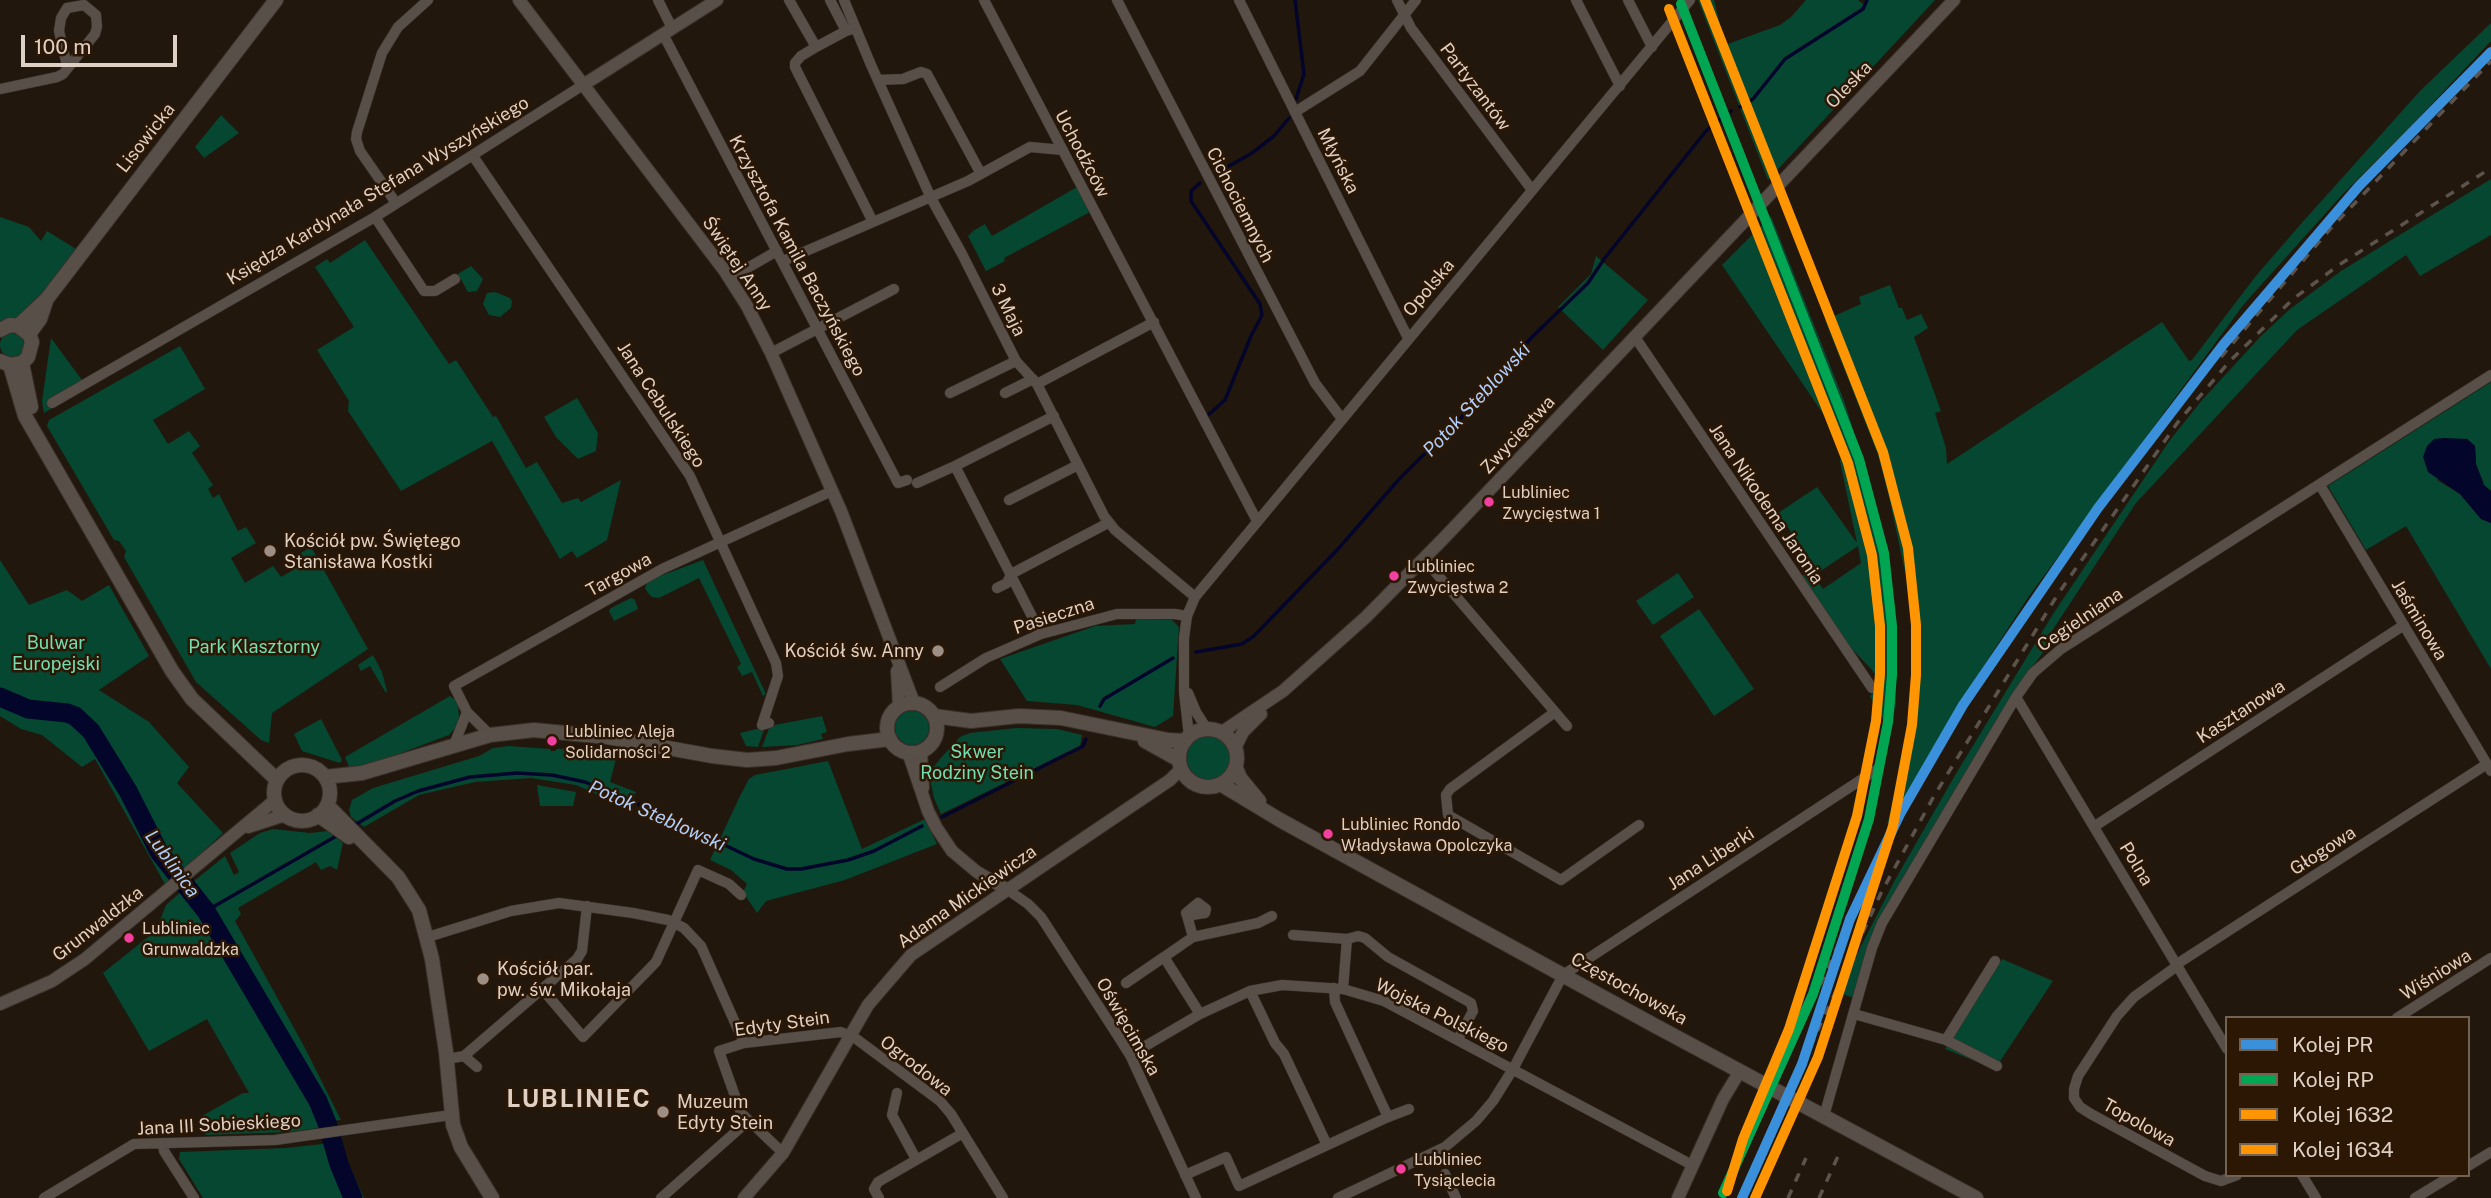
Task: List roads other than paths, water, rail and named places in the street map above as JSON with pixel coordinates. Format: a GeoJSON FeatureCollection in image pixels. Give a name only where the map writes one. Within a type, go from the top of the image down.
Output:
{"type":"FeatureCollection","features":[{"type":"Feature","properties":{"kind":"main road","name":"Lisowicka"},"geometry":{"type":"LineString","coordinates":[[7,363],[32,350],[10,329],[40,318],[46,300],[276,0]]}},
{"type":"Feature","properties":{"kind":"main road"},"geometry":{"type":"LineString","coordinates":[[7,363],[25,416],[172,671],[192,699],[282,775]]}},
{"type":"Feature","properties":{"kind":"main road"},"geometry":{"type":"LineString","coordinates":[[934,716],[936,733],[931,744],[915,752],[901,750],[889,732],[889,718],[899,707],[914,703],[922,705],[934,716],[971,720],[1019,716],[1084,721],[1168,740],[1187,739],[1207,729],[1222,732],[1230,739],[1236,748],[1236,768],[1231,778],[1222,785],[1198,786],[1191,782],[1180,764],[1166,751],[1119,729]]}},
{"type":"Feature","properties":{"kind":"main road"},"geometry":{"type":"LineString","coordinates":[[936,733],[971,720]]}},
{"type":"Feature","properties":{"kind":"main road"},"geometry":{"type":"LineString","coordinates":[[323,810],[301,821],[285,815],[275,800],[275,786],[282,775],[303,765],[311,766],[328,783],[347,783],[362,774],[454,745],[490,736],[534,730],[559,731],[747,760],[776,758],[848,744],[889,732]]}},
{"type":"Feature","properties":{"kind":"main road"},"geometry":{"type":"LineString","coordinates":[[1180,764],[1187,739]]}},
{"type":"Feature","properties":{"kind":"main road","name":"Częstochowska"},"geometry":{"type":"LineString","coordinates":[[1236,768],[1240,778],[1267,811]]}},
{"type":"Feature","properties":{"kind":"main road"},"geometry":{"type":"LineString","coordinates":[[323,810],[328,783]]}},
{"type":"Feature","properties":{"kind":"main road","name":"Częstochowska"},"geometry":{"type":"LineString","coordinates":[[1222,785],[1563,975],[1976,1198]]}},
{"type":"Feature","properties":{"kind":"main road"},"geometry":{"type":"LineString","coordinates":[[323,810],[376,854],[409,890],[419,909],[428,937],[447,1059],[452,1120],[461,1147],[492,1198]]}},
{"type":"Feature","properties":{"kind":"street"},"geometry":{"type":"LineString","coordinates":[[396,203],[360,151],[357,132],[382,52],[398,27],[428,0]]}},
{"type":"Feature","properties":{"kind":"street","name":"Świętej Anny"},"geometry":{"type":"LineString","coordinates":[[519,0],[730,278],[752,314],[861,559],[914,703]]}},
{"type":"Feature","properties":{"kind":"street","name":"Krzysztofa Kamila Baczyńskiego"},"geometry":{"type":"LineString","coordinates":[[658,0],[668,31],[777,251],[898,483],[955,466]]}},
{"type":"Feature","properties":{"kind":"street","name":"Księdza Kardynała Stefana Wyszyńskiego"},"geometry":{"type":"LineString","coordinates":[[52,403],[374,217],[717,0]]}},
{"type":"Feature","properties":{"kind":"street"},"geometry":{"type":"LineString","coordinates":[[789,0],[816,47]]}},
{"type":"Feature","properties":{"kind":"street"},"geometry":{"type":"LineString","coordinates":[[830,0],[851,29],[801,56],[795,67],[873,222]]}},
{"type":"Feature","properties":{"kind":"street","name":"3 Maja"},"geometry":{"type":"LineString","coordinates":[[844,0],[851,29],[878,80],[931,198],[1016,361],[1035,381],[1108,523],[1195,597]]}},
{"type":"Feature","properties":{"kind":"street","name":"Uchodźców"},"geometry":{"type":"LineString","coordinates":[[984,0],[1257,520]]}},
{"type":"Feature","properties":{"kind":"street","name":"Cichociemnych"},"geometry":{"type":"LineString","coordinates":[[1116,0],[1315,383],[1342,419]]}},
{"type":"Feature","properties":{"kind":"street","name":"Młyńska"},"geometry":{"type":"LineString","coordinates":[[1239,0],[1408,338]]}},
{"type":"Feature","properties":{"kind":"street","name":"Partyzantów"},"geometry":{"type":"LineString","coordinates":[[1397,0],[1416,34],[1532,190]]}},
{"type":"Feature","properties":{"kind":"street"},"geometry":{"type":"LineString","coordinates":[[1295,112],[1360,71],[1416,0]]}},
{"type":"Feature","properties":{"kind":"street"},"geometry":{"type":"LineString","coordinates":[[1576,0],[1620,86]]}},
{"type":"Feature","properties":{"kind":"street"},"geometry":{"type":"LineString","coordinates":[[1628,0],[1652,47]]}},
{"type":"Feature","properties":{"kind":"street","name":"Opolska"},"geometry":{"type":"LineString","coordinates":[[1195,597],[1690,0]]}},
{"type":"Feature","properties":{"kind":"street","name":"Oleska"},"geometry":{"type":"LineString","coordinates":[[1769,194],[1954,0]]}},
{"type":"Feature","properties":{"kind":"street"},"geometry":{"type":"LineString","coordinates":[[0,89],[57,78],[74,62],[95,34],[97,27],[96,15],[84,5],[67,8],[61,18],[59,31],[67,66]]}},
{"type":"Feature","properties":{"kind":"street"},"geometry":{"type":"LineString","coordinates":[[878,80],[903,79],[921,72],[927,74],[981,174]]}},
{"type":"Feature","properties":{"kind":"street"},"geometry":{"type":"LineString","coordinates":[[783,261],[931,198],[1030,147],[1063,150]]}},
{"type":"Feature","properties":{"kind":"street","name":"Jana Cebulskiego"},"geometry":{"type":"LineString","coordinates":[[473,156],[690,476],[778,670],[762,724],[769,723]]}},
{"type":"Feature","properties":{"kind":"street","name":"Zwycięstwa"},"geometry":{"type":"LineString","coordinates":[[1236,748],[1243,732],[1424,559],[1769,194]]}},
{"type":"Feature","properties":{"kind":"street"},"geometry":{"type":"LineString","coordinates":[[374,217],[424,290],[435,291],[456,279]]}},
{"type":"Feature","properties":{"kind":"street"},"geometry":{"type":"LineString","coordinates":[[730,278],[777,251]]}},
{"type":"Feature","properties":{"kind":"street"},"geometry":{"type":"LineString","coordinates":[[771,353],[894,289]]}},
{"type":"Feature","properties":{"kind":"street"},"geometry":{"type":"LineString","coordinates":[[1005,393],[1154,322]]}},
{"type":"Feature","properties":{"kind":"street","name":"Jana Nikodema Jaronia"},"geometry":{"type":"LineString","coordinates":[[1635,337],[1871,688]]}},
{"type":"Feature","properties":{"kind":"street"},"geometry":{"type":"LineString","coordinates":[[950,393],[1016,361]]}},
{"type":"Feature","properties":{"kind":"street","name":"Cegielniana"},"geometry":{"type":"LineString","coordinates":[[1824,1116],[1872,948],[1882,923],[2016,697],[2040,665],[2491,375]]}},
{"type":"Feature","properties":{"kind":"street"},"geometry":{"type":"LineString","coordinates":[[1041,634],[955,466],[1054,416]]}},
{"type":"Feature","properties":{"kind":"street"},"geometry":{"type":"LineString","coordinates":[[1009,500],[1078,465]]}},
{"type":"Feature","properties":{"kind":"street","name":"Jaśminowa"},"geometry":{"type":"LineString","coordinates":[[2320,485],[2489,768]]}},
{"type":"Feature","properties":{"kind":"street","name":"Targowa"},"geometry":{"type":"LineString","coordinates":[[490,736],[467,712],[454,685],[636,583],[832,491]]}},
{"type":"Feature","properties":{"kind":"street"},"geometry":{"type":"LineString","coordinates":[[997,588],[1006,583],[1011,574],[1108,523]]}},
{"type":"Feature","properties":{"kind":"street"},"geometry":{"type":"LineString","coordinates":[[1424,559],[1567,726]]}},
{"type":"Feature","properties":{"kind":"street"},"geometry":{"type":"LineString","coordinates":[[1187,739],[1184,638],[1187,616],[1195,597]]}},
{"type":"Feature","properties":{"kind":"street","name":"Pasieczna"},"geometry":{"type":"LineString","coordinates":[[940,687],[999,651],[1041,634],[1117,614],[1187,616]]}},
{"type":"Feature","properties":{"kind":"street","name":"Kasztanowa"},"geometry":{"type":"LineString","coordinates":[[2095,826],[2404,625]]}},
{"type":"Feature","properties":{"kind":"street","name":"Świętej Anny"},"geometry":{"type":"LineString","coordinates":[[897,660],[899,707]]}},
{"type":"Feature","properties":{"kind":"street"},"geometry":{"type":"LineString","coordinates":[[1185,681],[1196,712],[1207,729]]}},
{"type":"Feature","properties":{"kind":"street","name":"Zwycięstwa"},"geometry":{"type":"LineString","coordinates":[[1222,732],[1283,691]]}},
{"type":"Feature","properties":{"kind":"street","name":"Polna"},"geometry":{"type":"LineString","coordinates":[[2016,697],[2225,1046]]}},
{"type":"Feature","properties":{"kind":"street"},"geometry":{"type":"LineString","coordinates":[[454,745],[467,712]]}},
{"type":"Feature","properties":{"kind":"street"},"geometry":{"type":"LineString","coordinates":[[1555,712],[1450,789],[1446,795],[1448,815],[1560,880],[1639,825]]}},
{"type":"Feature","properties":{"kind":"street"},"geometry":{"type":"LineString","coordinates":[[915,752],[923,792],[936,827],[952,851],[984,877],[1007,890]]}},
{"type":"Feature","properties":{"kind":"street","name":"Adama Mickiewicza"},"geometry":{"type":"LineString","coordinates":[[747,1197],[783,1153],[872,999],[911,955],[1170,780],[1180,764]]}},
{"type":"Feature","properties":{"kind":"street","name":"Głogowa"},"geometry":{"type":"LineString","coordinates":[[2177,965],[2489,768]]}},
{"type":"Feature","properties":{"kind":"street","name":"Jana Liberki"},"geometry":{"type":"LineString","coordinates":[[1563,975],[1877,770]]}},
{"type":"Feature","properties":{"kind":"street","name":"Grunwaldzka"},"geometry":{"type":"LineString","coordinates":[[0,1004],[52,981],[85,959],[275,800]]}},
{"type":"Feature","properties":{"kind":"street","name":"Grunwaldzka"},"geometry":{"type":"LineString","coordinates":[[241,829],[285,815]]}},
{"type":"Feature","properties":{"kind":"street"},"geometry":{"type":"LineString","coordinates":[[543,990],[583,1037],[654,964],[698,870],[729,884],[741,895]]}},
{"type":"Feature","properties":{"kind":"street","name":"Oświęcimska"},"geometry":{"type":"LineString","coordinates":[[1007,890],[1025,901],[1041,917],[1129,1055],[1196,1198]]}},
{"type":"Feature","properties":{"kind":"street"},"geometry":{"type":"LineString","coordinates":[[428,937],[522,909],[559,903],[674,923],[690,933],[701,946],[744,1043]]}},
{"type":"Feature","properties":{"kind":"street"},"geometry":{"type":"LineString","coordinates":[[447,1059],[464,1056],[580,956],[587,906]]}},
{"type":"Feature","properties":{"kind":"street"},"geometry":{"type":"LineString","coordinates":[[1126,983],[1193,937],[1258,923],[1272,916]]}},
{"type":"Feature","properties":{"kind":"street"},"geometry":{"type":"LineString","coordinates":[[1188,919],[1193,937]]}},
{"type":"Feature","properties":{"kind":"street"},"geometry":{"type":"LineString","coordinates":[[1293,935],[1365,938],[1388,957],[1471,1003],[1473,1011],[1458,1039]]}},
{"type":"Feature","properties":{"kind":"street"},"geometry":{"type":"LineString","coordinates":[[1347,939],[1335,1002],[1388,1117]]}},
{"type":"Feature","properties":{"kind":"street"},"geometry":{"type":"LineString","coordinates":[[1164,957],[1200,1014]]}},
{"type":"Feature","properties":{"kind":"street","name":"Wiśniowa"},"geometry":{"type":"LineString","coordinates":[[2400,1016],[2491,958]]}},
{"type":"Feature","properties":{"kind":"street"},"geometry":{"type":"LineString","coordinates":[[1946,1041],[1995,961]]}},
{"type":"Feature","properties":{"kind":"street","name":"Topolowa"},"geometry":{"type":"LineString","coordinates":[[2177,965],[2134,997],[2117,1016],[2078,1076],[2074,1098],[2080,1107],[2091,1114],[2205,1177],[2221,1181],[2232,1177]]}},
{"type":"Feature","properties":{"kind":"street"},"geometry":{"type":"LineString","coordinates":[[1338,1198],[1445,1147],[1476,1121],[1493,1101],[1513,1069],[1563,975]]}},
{"type":"Feature","properties":{"kind":"street","name":"Wojska Polskiego"},"geometry":{"type":"LineString","coordinates":[[1129,1055],[1200,1014],[1250,991],[1282,985],[1338,989],[1384,1001],[1692,1166]]}},
{"type":"Feature","properties":{"kind":"street"},"geometry":{"type":"LineString","coordinates":[[1250,991],[1275,1043],[1284,1054],[1327,1145]]}},
{"type":"Feature","properties":{"kind":"street"},"geometry":{"type":"LineString","coordinates":[[1854,1014],[1946,1041],[1997,1066]]}},
{"type":"Feature","properties":{"kind":"street","name":"Edyty Stein"},"geometry":{"type":"LineString","coordinates":[[748,1121],[740,1110],[719,1051],[744,1043],[837,1031],[849,1035]]}},
{"type":"Feature","properties":{"kind":"street","name":"Ogrodowa"},"geometry":{"type":"LineString","coordinates":[[849,1035],[940,1101],[951,1114],[1003,1198]]}},
{"type":"Feature","properties":{"kind":"street"},"geometry":{"type":"LineString","coordinates":[[464,1056],[477,1067]]}},
{"type":"Feature","properties":{"kind":"street"},"geometry":{"type":"LineString","coordinates":[[1678,1198],[1740,1070]]}},
{"type":"Feature","properties":{"kind":"street"},"geometry":{"type":"LineString","coordinates":[[897,1093],[892,1115],[916,1159]]}},
{"type":"Feature","properties":{"kind":"street"},"geometry":{"type":"LineString","coordinates":[[1185,1175],[1226,1157],[1239,1186],[1409,1109]]}},
{"type":"Feature","properties":{"kind":"street","name":"Jana III Sobieskiego"},"geometry":{"type":"LineString","coordinates":[[44,1198],[130,1146],[275,1140],[452,1120]]}},
{"type":"Feature","properties":{"kind":"street"},"geometry":{"type":"LineString","coordinates":[[660,1198],[748,1121],[783,1153]]}},
{"type":"Feature","properties":{"kind":"street"},"geometry":{"type":"LineString","coordinates":[[879,1198],[874,1189],[878,1182],[963,1133]]}},
{"type":"Feature","properties":{"kind":"street"},"geometry":{"type":"LineString","coordinates":[[163,1143],[164,1151],[194,1198]]}},
{"type":"Feature","properties":{"kind":"street"},"geometry":{"type":"LineString","coordinates":[[2470,1165],[2491,1152]]}},
{"type":"Feature","properties":{"kind":"street"},"geometry":{"type":"LineString","coordinates":[[1445,1174],[1455,1198]]}},
{"type":"Feature","properties":{"kind":"street"},"geometry":{"type":"LineString","coordinates":[[2303,1177],[2316,1198]]}},
{"type":"Feature","properties":{"kind":"street"},"geometry":{"type":"LineString","coordinates":[[2415,1198],[2450,1177]]}},
{"type":"Feature","properties":{"kind":"water"},"geometry":{"type":"Polygon","coordinates":[[[2434,439],[2467,439],[2475,446],[2476,464],[2484,485],[2491,491],[2491,523],[2481,519],[2460,494],[2428,472],[2423,457],[2427,446],[2434,439]]]}},
{"type":"Feature","properties":{"kind":"waterway"},"geometry":{"type":"LineString","coordinates":[[1295,0],[1304,74],[1296,99]]}},
{"type":"Feature","properties":{"kind":"waterway","name":"Potok Steblowski"},"geometry":{"type":"LineString","coordinates":[[1740,107],[1753,99],[1785,59],[1863,9],[1867,0]]}},
{"type":"Feature","properties":{"kind":"waterway","name":"Potok Steblowski"},"geometry":{"type":"LineString","coordinates":[[1196,652],[1242,644],[1254,636],[1338,549],[1401,477],[1471,408],[1532,337],[1588,283],[1706,131],[1731,111]]}},
{"type":"Feature","properties":{"kind":"waterway"},"geometry":{"type":"LineString","coordinates":[[1217,173],[1252,153],[1274,136],[1289,118]]}},
{"type":"Feature","properties":{"kind":"waterway"},"geometry":{"type":"LineString","coordinates":[[1200,183],[1191,191],[1191,201],[1260,304],[1262,315],[1225,400],[1208,415]]}},
{"type":"Feature","properties":{"kind":"waterway","name":"Potok Steblowski"},"geometry":{"type":"LineString","coordinates":[[1100,706],[1104,699],[1173,658]]}},
{"type":"Feature","properties":{"kind":"waterway","name":"Lublinica"},"geometry":{"type":"LineString","coordinates":[[0,697],[28,709],[67,713],[75,716],[91,731],[128,791],[159,852],[206,911],[318,1101],[353,1198]]}},
{"type":"Feature","properties":{"kind":"waterway","name":"Potok Steblowski"},"geometry":{"type":"LineString","coordinates":[[942,817],[1083,746],[1086,739]]}},
{"type":"Feature","properties":{"kind":"waterway","name":"Potok Steblowski"},"geometry":{"type":"LineString","coordinates":[[353,826],[418,791],[470,777],[517,773],[552,775],[585,782],[630,800],[754,859],[787,869],[848,860],[874,851],[922,826]]}},
{"type":"Feature","properties":{"kind":"waterway","name":"Potok Steblowski"},"geometry":{"type":"LineString","coordinates":[[206,911],[338,835]]}},
{"type":"Feature","properties":{"kind":"railway"},"geometry":{"type":"LineString","coordinates":[[2221,357],[2330,229],[2491,61]]}},
{"type":"Feature","properties":{"kind":"railway"},"geometry":{"type":"LineString","coordinates":[[1795,1080],[1881,893],[1934,796],[2058,594],[2178,422],[2229,362],[2293,299],[2339,265],[2491,168]]}},
{"type":"Feature","properties":{"kind":"railway"},"geometry":{"type":"LineString","coordinates":[[1724,1198],[1850,919]]}},
{"type":"Feature","properties":{"kind":"railway"},"geometry":{"type":"LineString","coordinates":[[1819,1198],[1839,1154]]}},
{"type":"Feature","properties":{"kind":"railway"},"geometry":{"type":"LineString","coordinates":[[1788,1198],[1806,1158]]}},
{"type":"Feature","properties":{"kind":"rail line","name":"1632"},"geometry":{"type":"LineString","coordinates":[[1705,0],[1883,452],[1908,548],[1916,625],[1912,725],[1893,826],[1818,1057],[1755,1198]]}},
{"type":"Feature","properties":{"kind":"rail line","name":"RP"},"geometry":{"type":"LineString","coordinates":[[1681,4],[1859,459],[1884,553],[1892,626],[1888,722],[1869,819],[1813,994],[1723,1193]]}},
{"type":"Feature","properties":{"kind":"rail line","name":"1634"},"geometry":{"type":"LineString","coordinates":[[1669,9],[1848,463],[1872,555],[1880,626],[1876,721],[1857,816],[1789,1029],[1743,1139],[1727,1191]]}},
{"type":"Feature","properties":{"kind":"rail line","name":"PR"},"geometry":{"type":"LineString","coordinates":[[1742,1198],[1802,1064],[1850,919],[1900,814],[1963,705],[2098,508],[2223,345],[2359,186],[2491,52]]}},
{"type":"Feature","properties":{"kind":"place","name":"Lubliniec Zwycięstwa 1"},"geometry":{"type":"Point","coordinates":[1489,502]}},
{"type":"Feature","properties":{"kind":"place","name":"Kościół pw. Świętego Stanisława Kostki"},"geometry":{"type":"Point","coordinates":[270,551]}},
{"type":"Feature","properties":{"kind":"place","name":"Lubliniec Zwycięstwa 2"},"geometry":{"type":"Point","coordinates":[1394,576]}},
{"type":"Feature","properties":{"kind":"place","name":"Kościół św. Anny"},"geometry":{"type":"Point","coordinates":[938,651]}},
{"type":"Feature","properties":{"kind":"place","name":"Lubliniec Aleja Solidarności 2"},"geometry":{"type":"Point","coordinates":[552,741]}},
{"type":"Feature","properties":{"kind":"place","name":"Lubliniec Rondo Władysława Opolczyka"},"geometry":{"type":"Point","coordinates":[1328,834]}},
{"type":"Feature","properties":{"kind":"place","name":"Lubliniec Grunwaldzka"},"geometry":{"type":"Point","coordinates":[129,938]}},
{"type":"Feature","properties":{"kind":"place","name":"Kościół par. pw. św. Mikołaja"},"geometry":{"type":"Point","coordinates":[483,979]}},
{"type":"Feature","properties":{"kind":"place","name":"Muzeum Edyty Stein"},"geometry":{"type":"Point","coordinates":[663,1112]}},
{"type":"Feature","properties":{"kind":"place","name":"Lubliniec Tysiąclecia"},"geometry":{"type":"Point","coordinates":[1401,1169]}},
{"type":"Feature","properties":{"kind":"district","name":"LUBLINIEC"},"geometry":{"type":"Point","coordinates":[579,1100]}},
{"type":"Feature","properties":{"kind":"park label","name":"Park Klasztorny"},"geometry":{"type":"Point","coordinates":[254,647]}},
{"type":"Feature","properties":{"kind":"park label","name":"Bulwar Europejski"},"geometry":{"type":"Point","coordinates":[56,653]}},
{"type":"Feature","properties":{"kind":"park label","name":"Skwer Rodziny Stein"},"geometry":{"type":"Point","coordinates":[977,762]}}]}
